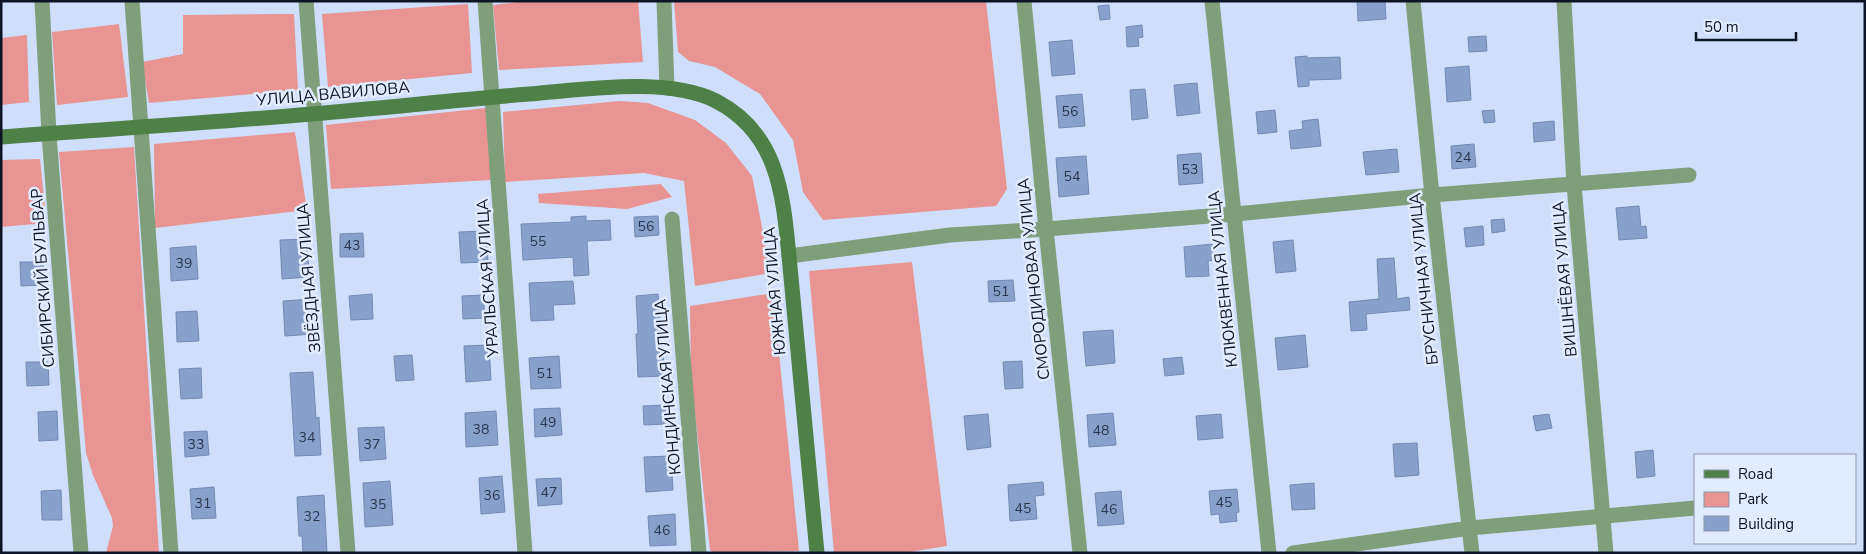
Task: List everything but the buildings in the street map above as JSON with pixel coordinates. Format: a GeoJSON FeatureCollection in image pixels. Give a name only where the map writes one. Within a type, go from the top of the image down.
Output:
{"type":"FeatureCollection","features":[{"type":"Feature","properties":{"kind":"street","name":"СИБИРСКИЙ БУЛЬВАР"},"geometry":{"type":"LineString","coordinates":[[42,1],[49,134],[81,553]]}},
{"type":"Feature","properties":{"kind":"street"},"geometry":{"type":"LineString","coordinates":[[132,1],[171,553]]}},
{"type":"Feature","properties":{"kind":"street","name":"ЗВЁЗДНАЯ УЛИЦА"},"geometry":{"type":"LineString","coordinates":[[306,1],[313,114],[348,553]]}},
{"type":"Feature","properties":{"kind":"street","name":"УРАЛЬСКАЯ УЛИЦА"},"geometry":{"type":"LineString","coordinates":[[485,1],[525,553]]}},
{"type":"Feature","properties":{"kind":"street"},"geometry":{"type":"LineString","coordinates":[[664,1],[667,88]]}},
{"type":"Feature","properties":{"kind":"street","name":"СМОРОДИНОВАЯ УЛИЦА"},"geometry":{"type":"LineString","coordinates":[[1024,1],[1080,553]]}},
{"type":"Feature","properties":{"kind":"street","name":"КЛЮКВЕННАЯ УЛИЦА"},"geometry":{"type":"LineString","coordinates":[[1212,1],[1269,553]]}},
{"type":"Feature","properties":{"kind":"street","name":"БРУСНИЧНАЯ УЛИЦА"},"geometry":{"type":"LineString","coordinates":[[1414,1],[1432,195],[1472,553]]}},
{"type":"Feature","properties":{"kind":"street","name":"ВИШНЁВАЯ УЛИЦА"},"geometry":{"type":"LineString","coordinates":[[1564,1],[1574,185],[1606,553]]}},
{"type":"Feature","properties":{"kind":"street","name":"УЛИЦА ВАВИЛОВА"},"geometry":{"type":"LineString","coordinates":[[1,137],[313,114],[594,89],[667,88]]}},
{"type":"Feature","properties":{"kind":"street","name":"ЮЖНАЯ УЛИЦА"},"geometry":{"type":"LineString","coordinates":[[667,88],[699,94],[730,109],[753,129],[764,144],[773,162],[784,210],[790,256],[817,553]]}},
{"type":"Feature","properties":{"kind":"street"},"geometry":{"type":"LineString","coordinates":[[790,256],[950,235],[1234,214],[1432,195],[1689,175]]}},
{"type":"Feature","properties":{"kind":"street","name":"КОНДИНСКАЯ УЛИЦА"},"geometry":{"type":"LineString","coordinates":[[672,219],[699,553]]}},
{"type":"Feature","properties":{"kind":"street"},"geometry":{"type":"LineString","coordinates":[[1293,553],[1470,528],[1694,508]]}},
{"type":"Feature","properties":{"kind":"green space"},"geometry":{"type":"Polygon","coordinates":[[[529,1],[638,1],[643,62],[499,70],[493,5],[529,1]]]}},
{"type":"Feature","properties":{"kind":"green space"},"geometry":{"type":"Polygon","coordinates":[[[674,1],[986,1],[1007,189],[996,206],[823,220],[803,192],[793,140],[760,94],[715,67],[689,61],[678,52],[674,1]]]}},
{"type":"Feature","properties":{"kind":"green space"},"geometry":{"type":"Polygon","coordinates":[[[468,4],[472,73],[328,87],[322,14],[468,4]]]}},
{"type":"Feature","properties":{"kind":"green space"},"geometry":{"type":"Polygon","coordinates":[[[294,14],[298,90],[149,103],[142,62],[183,54],[183,15],[294,14]]]}},
{"type":"Feature","properties":{"kind":"green space"},"geometry":{"type":"Polygon","coordinates":[[[119,24],[128,97],[57,105],[52,32],[119,24]]]}},
{"type":"Feature","properties":{"kind":"green space"},"geometry":{"type":"Polygon","coordinates":[[[27,35],[29,102],[1,105],[1,38],[27,35]]]}},
{"type":"Feature","properties":{"kind":"green space"},"geometry":{"type":"Polygon","coordinates":[[[620,101],[648,103],[695,120],[726,143],[752,176],[771,273],[695,286],[684,181],[644,173],[505,182],[503,112],[620,101]]]}},
{"type":"Feature","properties":{"kind":"green space"},"geometry":{"type":"Polygon","coordinates":[[[486,108],[491,180],[331,189],[326,125],[486,108]]]}},
{"type":"Feature","properties":{"kind":"green space"},"geometry":{"type":"Polygon","coordinates":[[[295,132],[307,210],[155,228],[154,144],[295,132]]]}},
{"type":"Feature","properties":{"kind":"green space"},"geometry":{"type":"Polygon","coordinates":[[[134,147],[159,553],[106,553],[113,526],[112,518],[93,475],[86,453],[59,152],[134,147]]]}},
{"type":"Feature","properties":{"kind":"green space"},"geometry":{"type":"Polygon","coordinates":[[[40,159],[45,208],[35,224],[1,227],[1,160],[40,159]]]}},
{"type":"Feature","properties":{"kind":"green space"},"geometry":{"type":"Polygon","coordinates":[[[661,184],[672,197],[627,209],[539,203],[538,194],[661,184]]]}},
{"type":"Feature","properties":{"kind":"green space"},"geometry":{"type":"Polygon","coordinates":[[[912,262],[947,546],[903,553],[834,553],[809,271],[912,262]]]}},
{"type":"Feature","properties":{"kind":"green space"},"geometry":{"type":"Polygon","coordinates":[[[773,293],[799,551],[713,553],[710,550],[691,377],[690,306],[773,293]]]}}]}
